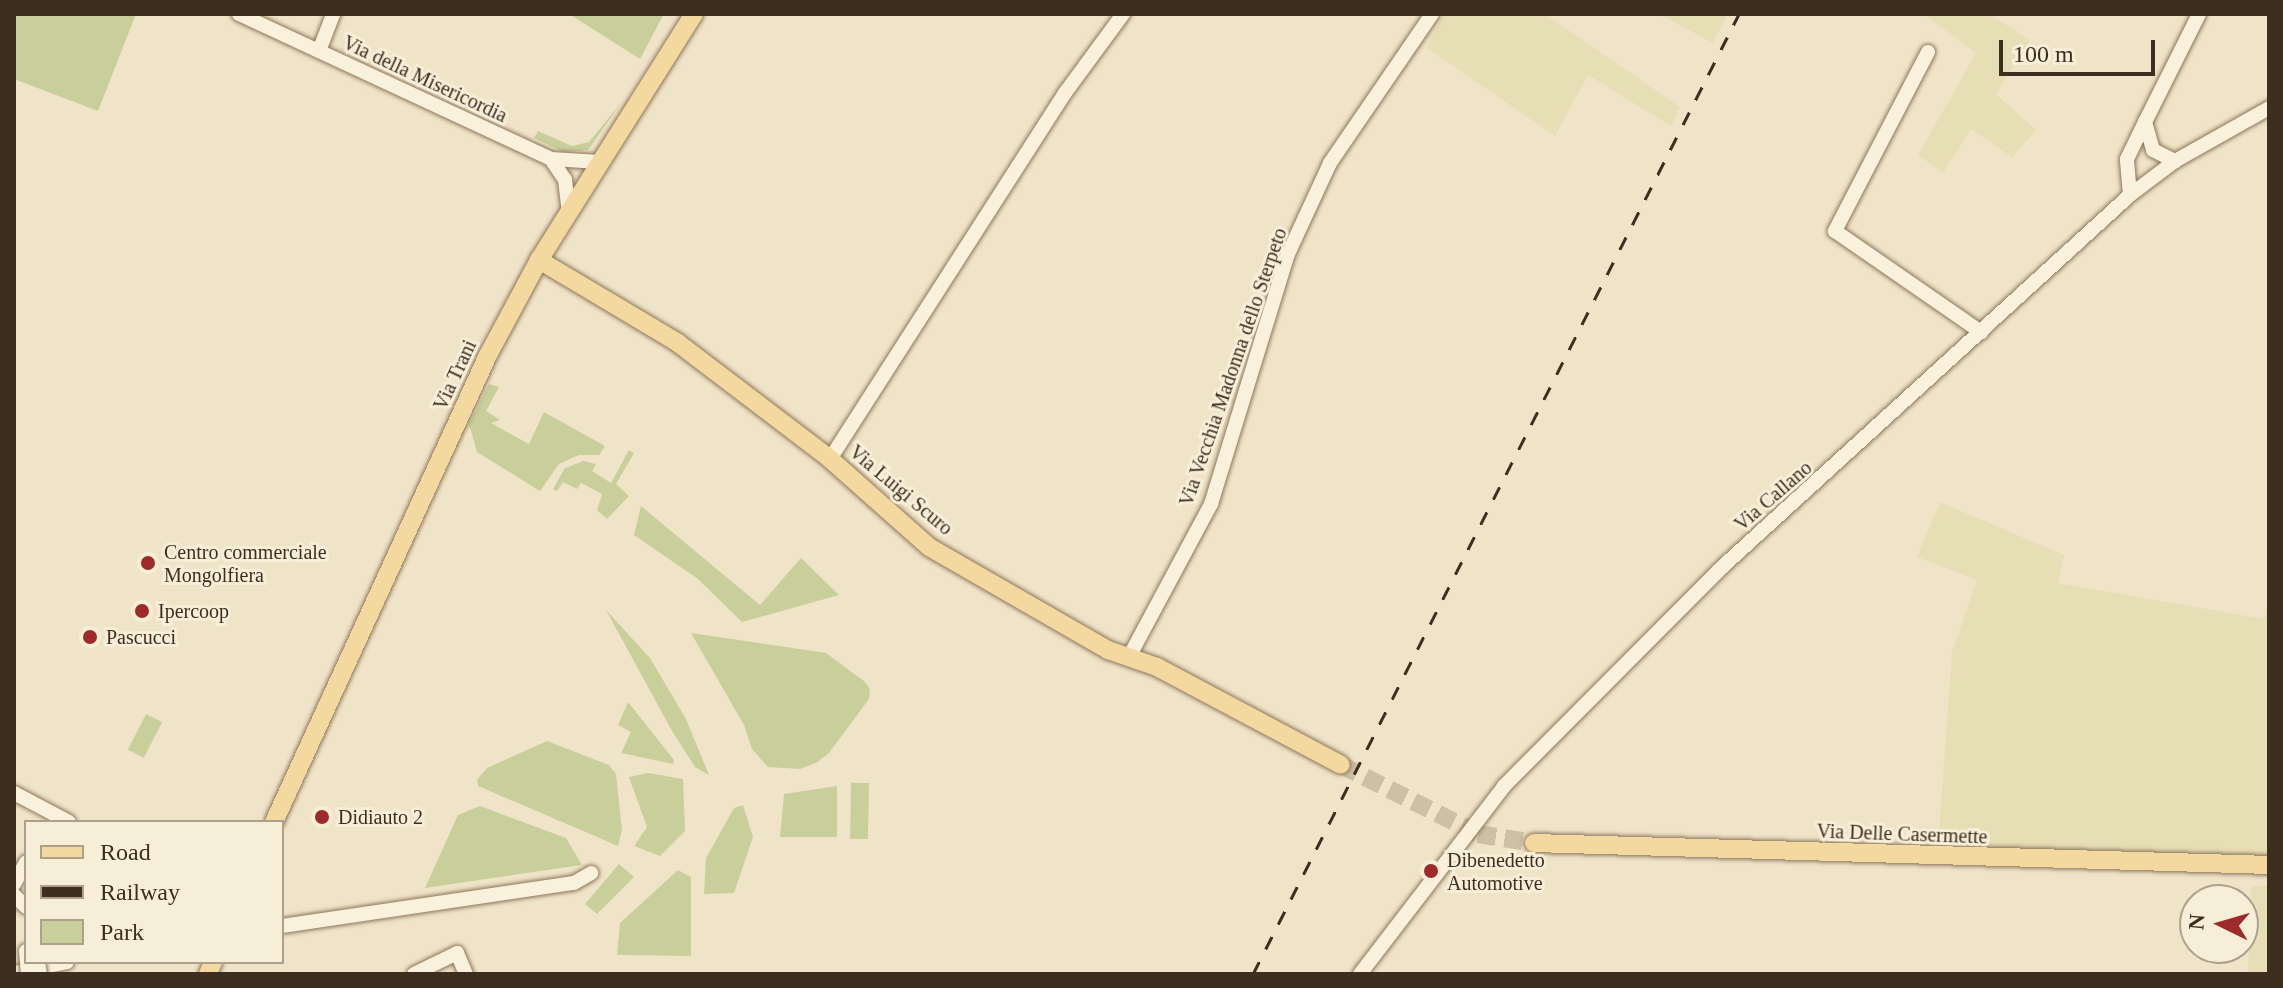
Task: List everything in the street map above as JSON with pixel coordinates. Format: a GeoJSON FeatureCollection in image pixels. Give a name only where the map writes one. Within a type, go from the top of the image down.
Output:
{"type":"FeatureCollection","features":[{"type":"Feature","properties":{"kind":"main road","name":"Via Trani"},"geometry":{"type":"LineString","coordinates":[[275,820],[481,369],[539,260],[694,14]]}},
{"type":"Feature","properties":{"kind":"main road","name":"Via Luigi Scuro"},"geometry":{"type":"LineString","coordinates":[[539,260],[678,343],[830,459],[929,547],[1108,650],[1129,657],[1341,765]]}},
{"type":"Feature","properties":{"kind":"main road","name":"Via Trani"},"geometry":{"type":"LineString","coordinates":[[267,820],[295,778]]}},
{"type":"Feature","properties":{"kind":"main road","name":"Via Delle Casermette"},"geometry":{"type":"LineString","coordinates":[[1534,843],[2269,865]]}},
{"type":"Feature","properties":{"kind":"street","name":"Via della Misericordia"},"geometry":{"type":"LineString","coordinates":[[239,14],[551,159],[600,162]]}},
{"type":"Feature","properties":{"kind":"street"},"geometry":{"type":"LineString","coordinates":[[319,51],[333,14]]}},
{"type":"Feature","properties":{"kind":"street"},"geometry":{"type":"LineString","coordinates":[[830,459],[1065,93],[1123,14]]}},
{"type":"Feature","properties":{"kind":"street","name":"Via Vecchia Madonna dello Sterpeto"},"geometry":{"type":"LineString","coordinates":[[1129,657],[1211,504],[1288,254],[1330,163],[1432,14]]}},
{"type":"Feature","properties":{"kind":"street"},"geometry":{"type":"LineString","coordinates":[[2130,195],[2127,159],[2199,14]]}},
{"type":"Feature","properties":{"kind":"street"},"geometry":{"type":"LineString","coordinates":[[1928,52],[1835,231],[1981,332]]}},
{"type":"Feature","properties":{"kind":"street","name":"Via Callano"},"geometry":{"type":"LineString","coordinates":[[1360,974],[1504,786],[1720,569],[2130,195],[2175,161],[2269,108]]}},
{"type":"Feature","properties":{"kind":"street"},"geometry":{"type":"LineString","coordinates":[[2145,122],[2153,150],[2175,161]]}},
{"type":"Feature","properties":{"kind":"street"},"geometry":{"type":"LineString","coordinates":[[551,159],[565,180],[569,215]]}},
{"type":"Feature","properties":{"kind":"street"},"geometry":{"type":"LineString","coordinates":[[14,793],[65,820]]}},
{"type":"Feature","properties":{"kind":"street"},"geometry":{"type":"LineString","coordinates":[[14,884],[24,866]]}},
{"type":"Feature","properties":{"kind":"street"},"geometry":{"type":"LineString","coordinates":[[284,926],[574,883],[591,873]]}},
{"type":"Feature","properties":{"kind":"street"},"geometry":{"type":"LineString","coordinates":[[414,974],[457,953],[466,974]]}},
{"type":"Feature","properties":{"kind":"street"},"geometry":{"type":"LineString","coordinates":[[14,973],[57,964]]}},
{"type":"Feature","properties":{"kind":"shaded area"},"geometry":{"type":"Polygon","coordinates":[[[1444,14],[1545,14],[1680,107],[1671,126],[1588,75],[1555,136],[1427,48],[1444,14]]]}},
{"type":"Feature","properties":{"kind":"shaded area"},"geometry":{"type":"Polygon","coordinates":[[[1659,14],[1728,14],[1713,43],[1659,14]]]}},
{"type":"Feature","properties":{"kind":"shaded area"},"geometry":{"type":"Polygon","coordinates":[[[1923,14],[1989,14],[2030,40],[1996,94],[2036,130],[2012,157],[1971,129],[1943,173],[1918,155],[1976,53],[1923,14]]]}},
{"type":"Feature","properties":{"kind":"shaded area"},"geometry":{"type":"Polygon","coordinates":[[[1940,502],[2064,555],[2058,583],[2264,619],[2269,606],[2269,856],[1938,847],[1952,652],[1977,580],[1917,557],[1940,502]]]}},
{"type":"Feature","properties":{"kind":"shaded area"},"geometry":{"type":"Polygon","coordinates":[[[2259,886],[2269,886],[2269,974],[2248,974],[2248,964],[2259,964],[2259,886]]]}},
{"type":"Feature","properties":{"kind":"green space"},"geometry":{"type":"Polygon","coordinates":[[[14,14],[136,14],[98,111],[14,79],[14,14]]]}},
{"type":"Feature","properties":{"kind":"green space"},"geometry":{"type":"Polygon","coordinates":[[[569,14],[664,14],[640,59],[569,14]]]}},
{"type":"Feature","properties":{"kind":"green space"},"geometry":{"type":"Polygon","coordinates":[[[621,103],[588,150],[563,152],[534,138],[538,131],[572,146],[589,142],[621,103]]]}},
{"type":"Feature","properties":{"kind":"green space"},"geometry":{"type":"Polygon","coordinates":[[[489,384],[499,387],[486,411],[500,420],[491,423],[529,444],[544,412],[605,446],[599,455],[579,455],[559,464],[540,491],[477,452],[469,424],[489,384]]]}},
{"type":"Feature","properties":{"kind":"green space"},"geometry":{"type":"Polygon","coordinates":[[[629,450],[634,453],[616,484],[629,496],[607,519],[597,510],[602,494],[581,483],[577,489],[563,482],[557,491],[553,489],[565,468],[583,461],[596,464],[592,471],[611,483],[629,450]]]}},
{"type":"Feature","properties":{"kind":"green space"},"geometry":{"type":"Polygon","coordinates":[[[641,506],[760,605],[801,558],[839,595],[742,622],[698,579],[634,535],[641,506]]]}},
{"type":"Feature","properties":{"kind":"green space"},"geometry":{"type":"Polygon","coordinates":[[[606,610],[650,658],[686,719],[709,775],[695,767],[672,731],[606,610]]]}},
{"type":"Feature","properties":{"kind":"green space"},"geometry":{"type":"Polygon","coordinates":[[[691,633],[826,653],[864,681],[870,689],[869,699],[829,753],[816,763],[800,769],[768,767],[752,749],[744,725],[691,633]]]}},
{"type":"Feature","properties":{"kind":"green space"},"geometry":{"type":"Polygon","coordinates":[[[628,702],[674,760],[673,764],[621,753],[631,732],[618,725],[628,702]]]}},
{"type":"Feature","properties":{"kind":"green space"},"geometry":{"type":"Polygon","coordinates":[[[146,714],[162,722],[144,758],[128,750],[146,714]]]}},
{"type":"Feature","properties":{"kind":"green space"},"geometry":{"type":"Polygon","coordinates":[[[547,741],[609,765],[616,774],[622,830],[618,846],[478,786],[477,780],[487,768],[547,741]]]}},
{"type":"Feature","properties":{"kind":"green space"},"geometry":{"type":"Polygon","coordinates":[[[648,773],[683,779],[685,831],[660,856],[634,846],[647,827],[629,777],[648,773]]]}},
{"type":"Feature","properties":{"kind":"green space"},"geometry":{"type":"Polygon","coordinates":[[[851,783],[869,783],[868,839],[850,839],[851,783]]]}},
{"type":"Feature","properties":{"kind":"green space"},"geometry":{"type":"Polygon","coordinates":[[[837,786],[837,837],[780,837],[784,794],[837,786]]]}},
{"type":"Feature","properties":{"kind":"green space"},"geometry":{"type":"Polygon","coordinates":[[[743,805],[753,837],[734,893],[704,894],[706,858],[734,808],[743,805]]]}},
{"type":"Feature","properties":{"kind":"green space"},"geometry":{"type":"Polygon","coordinates":[[[480,806],[566,838],[582,865],[425,888],[458,815],[480,806]]]}},
{"type":"Feature","properties":{"kind":"green space"},"geometry":{"type":"Polygon","coordinates":[[[619,864],[634,877],[597,914],[585,904],[619,864]]]}},
{"type":"Feature","properties":{"kind":"green space"},"geometry":{"type":"Polygon","coordinates":[[[678,870],[691,877],[691,956],[617,955],[620,923],[678,870]]]}},
{"type":"Feature","properties":{"kind":"tunnel"},"geometry":{"type":"LineString","coordinates":[[1341,765],[1478,834],[1534,843]]}},
{"type":"Feature","properties":{"kind":"railway"},"geometry":{"type":"LineString","coordinates":[[1253,974],[1739,14]]}},
{"type":"Feature","properties":{"kind":"place","name":"Centro commerciale Mongolfiera"},"geometry":{"type":"Point","coordinates":[148,563]}},
{"type":"Feature","properties":{"kind":"place","name":"Ipercoop"},"geometry":{"type":"Point","coordinates":[142,611]}},
{"type":"Feature","properties":{"kind":"place","name":"Pascucci"},"geometry":{"type":"Point","coordinates":[90,637]}},
{"type":"Feature","properties":{"kind":"place","name":"Didiauto 2"},"geometry":{"type":"Point","coordinates":[322,817]}},
{"type":"Feature","properties":{"kind":"place","name":"Dibenedetto Automotive"},"geometry":{"type":"Point","coordinates":[1431,871]}}]}
